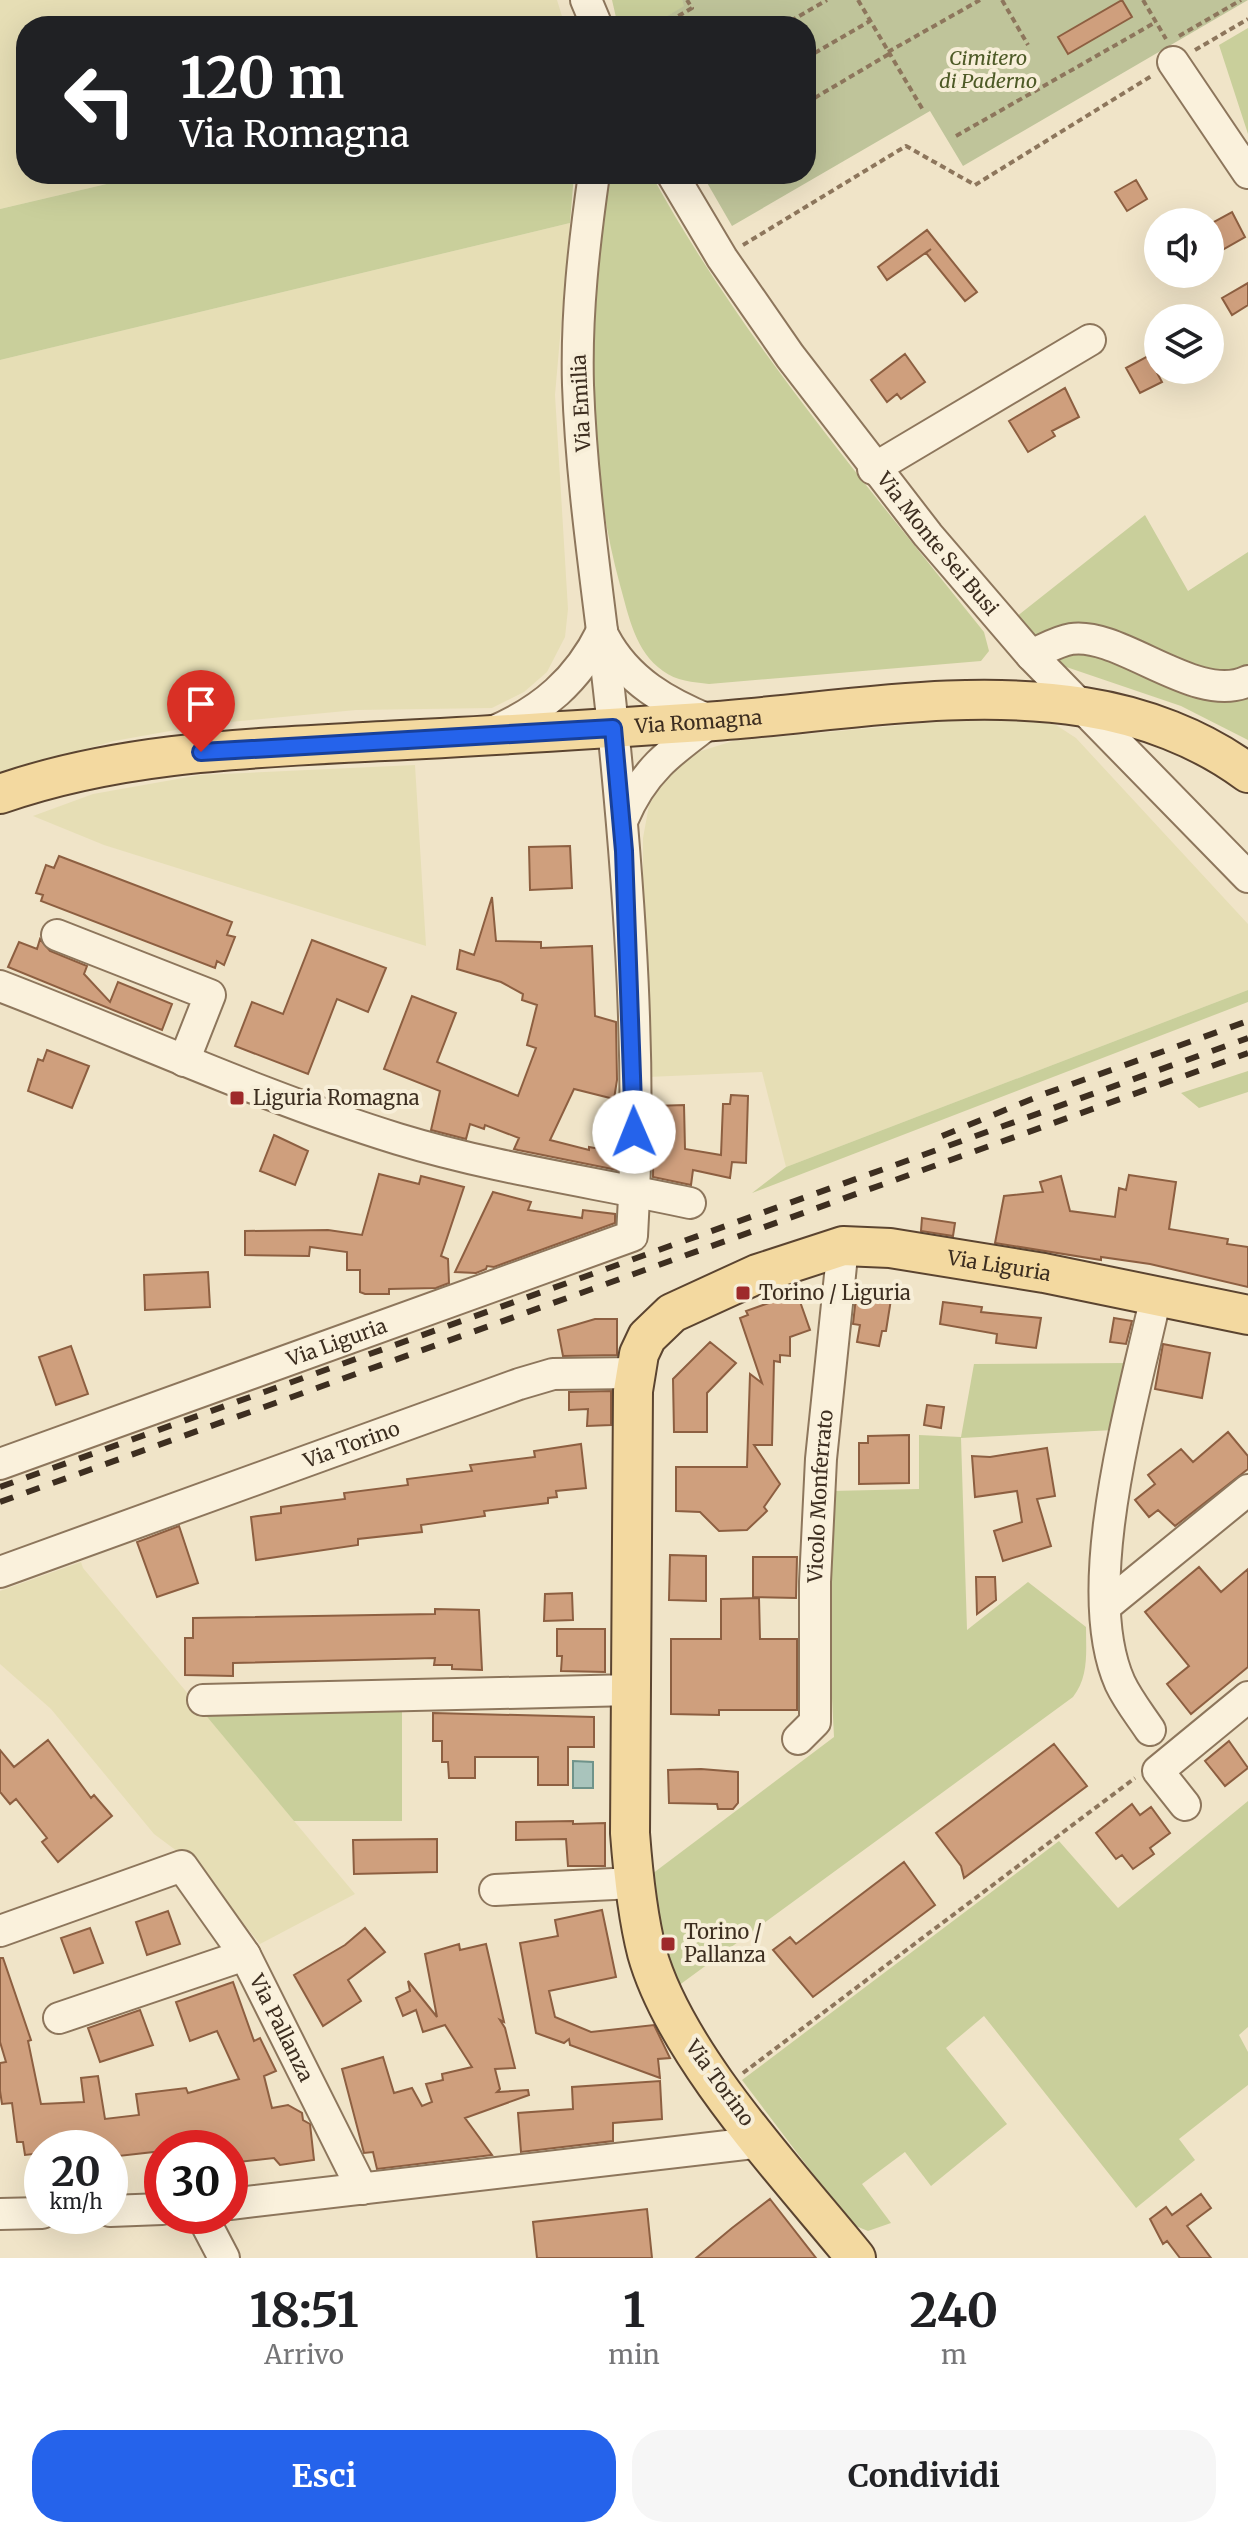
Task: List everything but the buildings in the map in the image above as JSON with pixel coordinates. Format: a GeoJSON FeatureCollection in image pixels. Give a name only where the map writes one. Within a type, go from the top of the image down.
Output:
{"type":"FeatureCollection","features":[{"type":"Feature","properties":{"kind":"main road","name":"Via Romagna"},"geometry":{"type":"LineString","coordinates":[[0,794],[67,772],[229,749],[613,728],[963,702],[1082,706],[1133,718],[1180,735],[1248,773]]}},
{"type":"Feature","properties":{"kind":"main road","name":"Via Romagna"},"geometry":{"type":"LineString","coordinates":[[0,814],[63,785],[137,762]]}},
{"type":"Feature","properties":{"kind":"main road","name":"Via Liguria"},"geometry":{"type":"LineString","coordinates":[[843,1246],[870,1246],[930,1254],[1248,1315]]}},
{"type":"Feature","properties":{"kind":"main road","name":"Via Torino"},"geometry":{"type":"LineString","coordinates":[[843,1246],[757,1274],[684,1305],[647,1337],[635,1373],[630,1833],[634,1883],[648,1955],[669,2008],[700,2062],[856,2258]]}},
{"type":"Feature","properties":{"kind":"street"},"geometry":{"type":"LineString","coordinates":[[1173,62],[1248,173]]}},
{"type":"Feature","properties":{"kind":"street","name":"Via Emilia"},"geometry":{"type":"LineString","coordinates":[[593,184],[580,284],[578,386],[622,821],[633,1030],[634,1191]]}},
{"type":"Feature","properties":{"kind":"street","name":"Via Monte Sei Busi"},"geometry":{"type":"LineString","coordinates":[[678,184],[722,258],[873,469],[1031,655],[1248,877]]}},
{"type":"Feature","properties":{"kind":"street"},"geometry":{"type":"LineString","coordinates":[[873,469],[1090,340]]}},
{"type":"Feature","properties":{"kind":"street"},"geometry":{"type":"LineString","coordinates":[[483,736],[512,724],[559,692],[584,665],[602,631]]}},
{"type":"Feature","properties":{"kind":"street","name":"Via Emilia"},"geometry":{"type":"LineString","coordinates":[[602,631],[612,652],[637,680],[679,708],[712,721]]}},
{"type":"Feature","properties":{"kind":"street"},"geometry":{"type":"LineString","coordinates":[[1031,655],[1073,638],[1101,644],[1209,686],[1239,686],[1248,681]]}},
{"type":"Feature","properties":{"kind":"street","name":"Via Emilia"},"geometry":{"type":"LineString","coordinates":[[622,821],[642,780],[672,750],[712,721]]}},
{"type":"Feature","properties":{"kind":"street"},"geometry":{"type":"LineString","coordinates":[[57,935],[210,995],[184,1061]]}},
{"type":"Feature","properties":{"kind":"street"},"geometry":{"type":"LineString","coordinates":[[0,986],[184,1061],[399,1139],[463,1156],[690,1203]]}},
{"type":"Feature","properties":{"kind":"street","name":"Via Liguria"},"geometry":{"type":"LineString","coordinates":[[0,1464],[632,1236],[634,1191]]}},
{"type":"Feature","properties":{"kind":"street","name":"Vicolo Monferrato"},"geometry":{"type":"LineString","coordinates":[[798,1739],[815,1722],[815,1582],[821,1459],[843,1246]]}},
{"type":"Feature","properties":{"kind":"street"},"geometry":{"type":"LineString","coordinates":[[1150,1730],[1119,1681],[1111,1653],[1107,1605],[1108,1522],[1156,1296]]}},
{"type":"Feature","properties":{"kind":"street","name":"Via Torino"},"geometry":{"type":"LineString","coordinates":[[0,1572],[519,1384],[553,1374],[635,1373]]}},
{"type":"Feature","properties":{"kind":"street"},"geometry":{"type":"LineString","coordinates":[[1107,1605],[1248,1490]]}},
{"type":"Feature","properties":{"kind":"street"},"geometry":{"type":"LineString","coordinates":[[203,1700],[632,1690]]}},
{"type":"Feature","properties":{"kind":"street"},"geometry":{"type":"LineString","coordinates":[[1185,1805],[1148,1773],[1248,1697]]}},
{"type":"Feature","properties":{"kind":"street"},"geometry":{"type":"LineString","coordinates":[[0,1931],[182,1866],[245,1955]]}},
{"type":"Feature","properties":{"kind":"street"},"geometry":{"type":"LineString","coordinates":[[495,1890],[634,1883]]}},
{"type":"Feature","properties":{"kind":"street","name":"Via Pallanza"},"geometry":{"type":"LineString","coordinates":[[59,2018],[245,1955],[362,2189]]}},
{"type":"Feature","properties":{"kind":"street"},"geometry":{"type":"LineString","coordinates":[[248,2202],[762,2142]]}},
{"type":"Feature","properties":{"kind":"street"},"geometry":{"type":"LineString","coordinates":[[0,2214],[24,2213]]}},
{"type":"Feature","properties":{"kind":"street"},"geometry":{"type":"LineString","coordinates":[[211,2234],[224,2258]]}},
{"type":"Feature","properties":{"kind":"path"},"geometry":{"type":"LineString","coordinates":[[678,16],[692,8],[687,0]]}},
{"type":"Feature","properties":{"kind":"path"},"geometry":{"type":"LineString","coordinates":[[799,16],[827,0]]}},
{"type":"Feature","properties":{"kind":"path"},"geometry":{"type":"LineString","coordinates":[[858,0],[923,110]]}},
{"type":"Feature","properties":{"kind":"path"},"geometry":{"type":"LineString","coordinates":[[816,97],[980,0]]}},
{"type":"Feature","properties":{"kind":"path"},"geometry":{"type":"LineString","coordinates":[[1002,0],[1028,45]]}},
{"type":"Feature","properties":{"kind":"path"},"geometry":{"type":"LineString","coordinates":[[1143,0],[1168,43],[1241,0]]}},
{"type":"Feature","properties":{"kind":"path"},"geometry":{"type":"LineString","coordinates":[[722,258],[906,146],[975,185],[1248,19]]}},
{"type":"Feature","properties":{"kind":"path"},"geometry":{"type":"LineString","coordinates":[[816,52],[870,21]]}},
{"type":"Feature","properties":{"kind":"path"},"geometry":{"type":"LineString","coordinates":[[956,136],[1156,22]]}},
{"type":"Feature","properties":{"kind":"path"},"geometry":{"type":"LineString","coordinates":[[722,2089],[1148,1773]]}},
{"type":"Feature","properties":{"kind":"shaded area"},"geometry":{"type":"Polygon","coordinates":[[[0,0],[557,0],[562,16],[16,16],[16,184],[106,184],[0,209],[0,0]]]}},
{"type":"Feature","properties":{"kind":"shaded area"},"geometry":{"type":"Polygon","coordinates":[[[570,223],[555,395],[568,609],[565,637],[547,672],[524,692],[492,708],[356,710],[209,724],[114,741],[0,773],[0,360],[570,223]]]}},
{"type":"Feature","properties":{"kind":"shaded area"},"geometry":{"type":"Polygon","coordinates":[[[968,719],[1031,719],[1056,725],[1076,738],[1248,924],[1248,990],[786,1167],[762,1072],[648,1077],[643,838],[649,805],[665,778],[680,764],[698,752],[733,741],[968,719]]]}},
{"type":"Feature","properties":{"kind":"shaded area"},"geometry":{"type":"Polygon","coordinates":[[[415,765],[426,946],[104,845],[33,816],[93,794],[200,775],[415,765]]]}},
{"type":"Feature","properties":{"kind":"shaded area"},"geometry":{"type":"Polygon","coordinates":[[[81,1562],[355,1894],[260,1944],[197,1866],[154,1834],[51,1709],[0,1664],[0,1591],[81,1562]]]}},
{"type":"Feature","properties":{"kind":"green space"},"geometry":{"type":"Polygon","coordinates":[[[612,0],[682,0],[685,6],[668,16],[616,16],[612,0]]]}},
{"type":"Feature","properties":{"kind":"green space","name":"Cimitero di Paderno"},"geometry":{"type":"Polygon","coordinates":[[[682,0],[1248,0],[963,166],[930,111],[816,177],[816,16],[667,16],[684,6],[682,0]]]}},
{"type":"Feature","properties":{"kind":"green space"},"geometry":{"type":"Polygon","coordinates":[[[1248,28],[1248,134],[1219,45],[1248,28]]]}},
{"type":"Feature","properties":{"kind":"green space"},"geometry":{"type":"Polygon","coordinates":[[[106,184],[573,184],[570,223],[0,360],[0,209],[106,184]]]}},
{"type":"Feature","properties":{"kind":"green space"},"geometry":{"type":"Polygon","coordinates":[[[609,184],[657,184],[725,295],[765,353],[984,632],[989,651],[981,661],[709,684],[673,677],[653,663],[639,643],[630,621],[608,534],[600,483],[594,380],[603,226],[609,184]]]}},
{"type":"Feature","properties":{"kind":"green space","name":"Cimitero di Paderno"},"geometry":{"type":"Polygon","coordinates":[[[708,184],[804,184],[732,226],[708,184]]]}},
{"type":"Feature","properties":{"kind":"green space"},"geometry":{"type":"Polygon","coordinates":[[[1145,515],[1188,591],[1248,552],[1248,740],[1181,706],[1031,655],[1006,625],[1145,515]]]}},
{"type":"Feature","properties":{"kind":"green space"},"geometry":{"type":"Polygon","coordinates":[[[1248,990],[1248,1002],[752,1193],[786,1167],[1248,990]]]}},
{"type":"Feature","properties":{"kind":"green space"},"geometry":{"type":"Polygon","coordinates":[[[1248,1071],[1248,1092],[1199,1108],[1181,1093],[1248,1071]]]}},
{"type":"Feature","properties":{"kind":"green space"},"geometry":{"type":"Polygon","coordinates":[[[1129,1363],[1114,1430],[961,1438],[967,1630],[1028,1582],[1086,1627],[1084,1673],[1073,1697],[678,1986],[666,1954],[648,1877],[834,1737],[826,1581],[831,1491],[919,1489],[919,1435],[961,1437],[974,1364],[1129,1363]]]}},
{"type":"Feature","properties":{"kind":"green space"},"geometry":{"type":"Polygon","coordinates":[[[402,1705],[402,1821],[294,1821],[198,1706],[402,1705]]]}},
{"type":"Feature","properties":{"kind":"green space"},"geometry":{"type":"Polygon","coordinates":[[[1248,1801],[1248,2027],[1239,2035],[1248,2052],[1248,2085],[1179,2139],[1195,2160],[1136,2208],[984,2016],[946,2048],[1007,2124],[931,2186],[905,2152],[862,2184],[891,2223],[868,2231],[851,2224],[742,2080],[1059,1841],[1118,1908],[1248,1801]]]}},
{"type":"Feature","properties":{"kind":"water"},"geometry":{"type":"Polygon","coordinates":[[[573,1761],[593,1762],[593,1788],[573,1788],[573,1761]]]}},
{"type":"Feature","properties":{"kind":"railway"},"geometry":{"type":"LineString","coordinates":[[942,1136],[1044,1094],[1248,1021]]}},
{"type":"Feature","properties":{"kind":"railway"},"geometry":{"type":"LineString","coordinates":[[0,1487],[1248,1038]]}},
{"type":"Feature","properties":{"kind":"railway"},"geometry":{"type":"LineString","coordinates":[[0,1502],[1248,1053]]}},
{"type":"Feature","properties":{"kind":"place","name":"Liguria Romagna"},"geometry":{"type":"Point","coordinates":[237,1098]}},
{"type":"Feature","properties":{"kind":"place","name":"Torino / Liguria"},"geometry":{"type":"Point","coordinates":[743,1293]}},
{"type":"Feature","properties":{"kind":"place","name":"Torino / Pallanza"},"geometry":{"type":"Point","coordinates":[668,1944]}},
{"type":"Feature","properties":{"kind":"route"},"geometry":{"type":"LineString","coordinates":[[201,752],[613,728],[624,851],[633,1030],[634,1132]]}}]}
